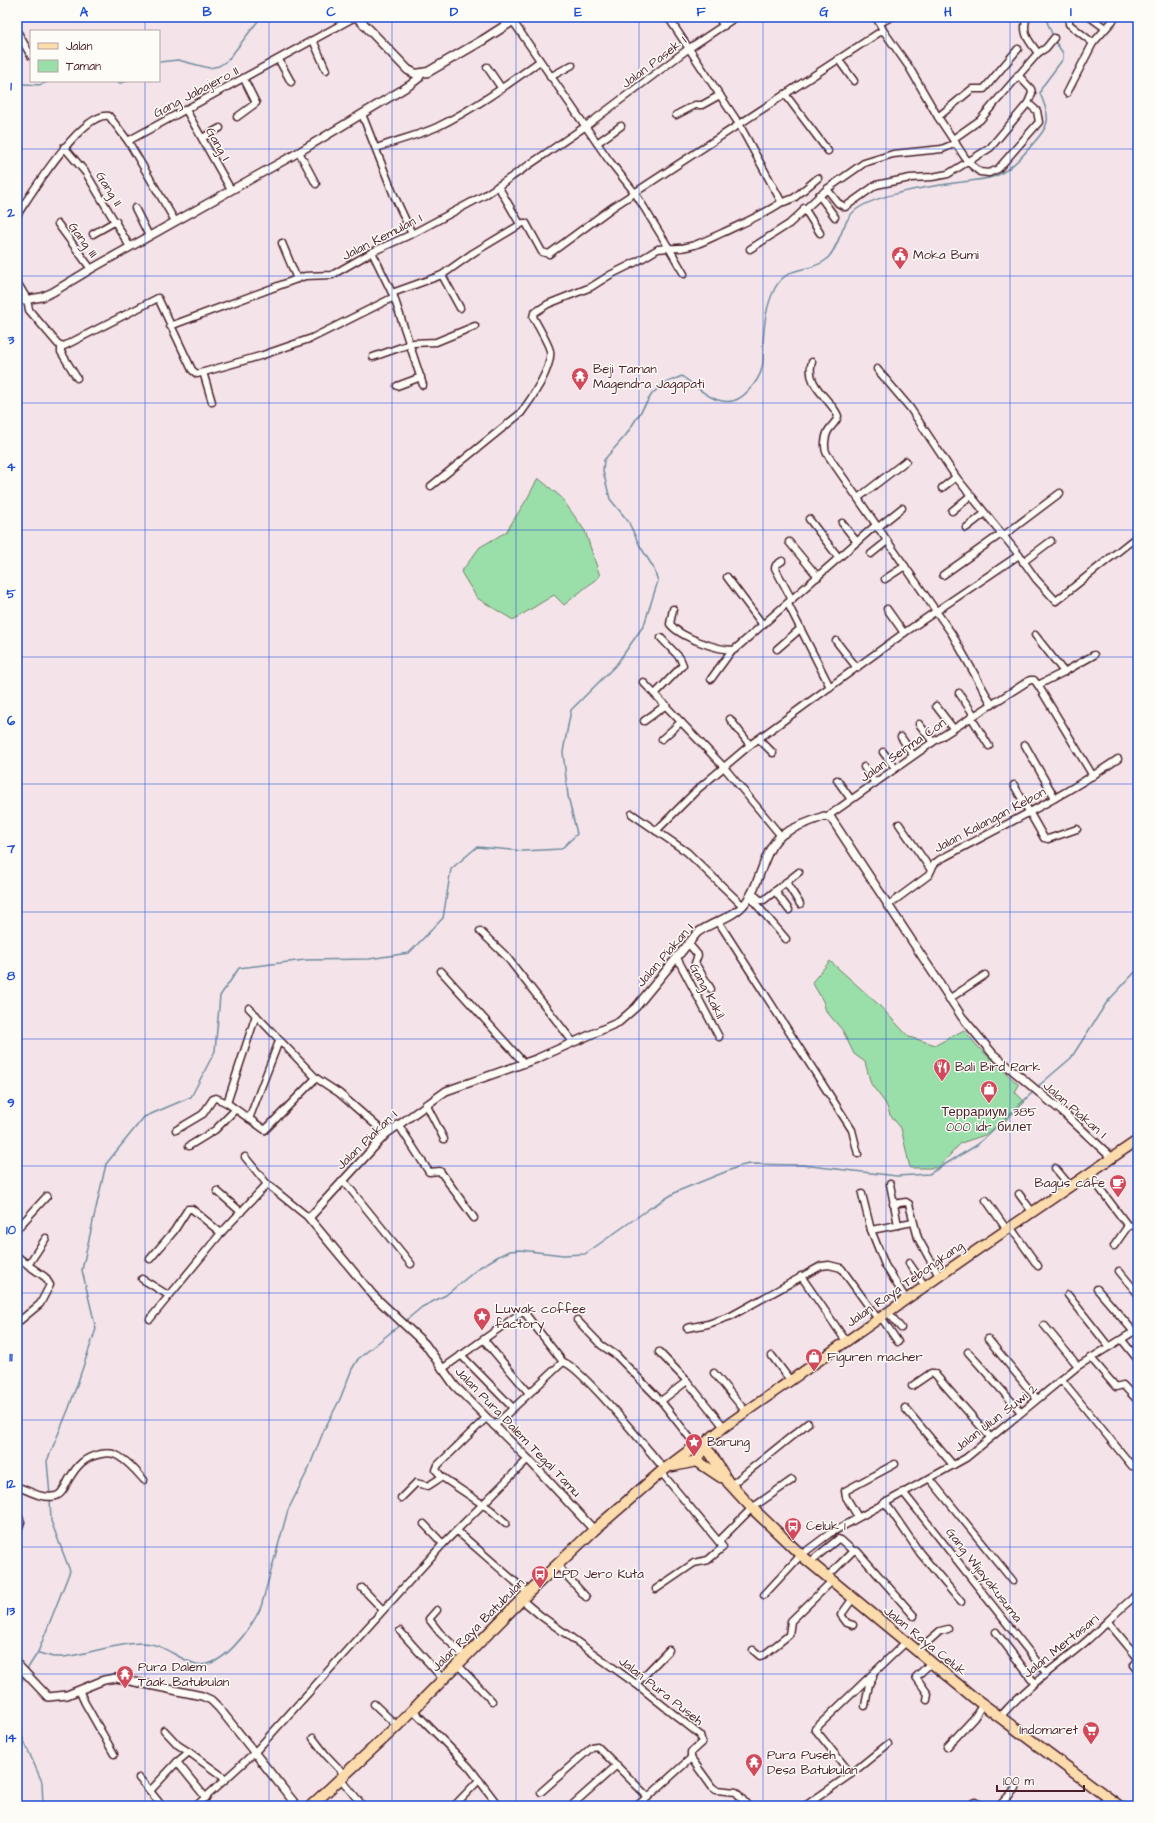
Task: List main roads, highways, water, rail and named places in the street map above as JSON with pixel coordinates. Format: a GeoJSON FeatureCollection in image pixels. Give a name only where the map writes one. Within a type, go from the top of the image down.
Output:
{"type":"FeatureCollection","features":[{"type":"Feature","properties":{"kind":"highway","name":"Jalan Raya Batubulan"},"geometry":{"type":"LineString","coordinates":[[310,1806],[413,1710],[465,1656],[594,1530],[665,1470],[701,1447]]}},
{"type":"Feature","properties":{"kind":"highway","name":"Jalan Raya Celuk"},"geometry":{"type":"LineString","coordinates":[[701,1447],[711,1454],[729,1483]]}},
{"type":"Feature","properties":{"kind":"highway","name":"Jalan Raya Batubulan"},"geometry":{"type":"LineString","coordinates":[[665,1470],[697,1461]]}},
{"type":"Feature","properties":{"kind":"highway","name":"Jalan Raya Celuk"},"geometry":{"type":"LineString","coordinates":[[697,1461],[704,1464],[729,1483],[752,1508],[801,1555],[931,1663],[1000,1717],[1119,1806]]}},
{"type":"Feature","properties":{"kind":"main road"},"geometry":{"type":"LineString","coordinates":[[358,18],[408,70],[416,74],[428,72],[483,40],[514,18]]}},
{"type":"Feature","properties":{"kind":"main road","name":"Jalan Raya Tebongkang"},"geometry":{"type":"LineString","coordinates":[[697,1461],[701,1447],[724,1427],[939,1276],[1138,1140]]}},
{"type":"Feature","properties":{"kind":"waterway"},"geometry":{"type":"LineString","coordinates":[[160,62],[178,60],[209,68],[219,66],[228,60],[261,17]]}},
{"type":"Feature","properties":{"kind":"waterway"},"geometry":{"type":"LineString","coordinates":[[1050,17],[1047,22],[1053,36]]}},
{"type":"Feature","properties":{"kind":"waterway"},"geometry":{"type":"LineString","coordinates":[[50,1496],[47,1461],[69,1408],[96,1329],[82,1270],[106,1164],[144,1117],[191,1097],[215,1051],[220,996],[239,968],[305,960],[369,959],[409,953],[443,918],[451,869],[477,847],[523,851],[561,849],[577,834],[568,796],[563,752],[571,710],[616,665],[644,625],[658,581],[653,567],[640,546],[628,521],[610,499],[603,471],[604,460],[626,435],[652,394],[663,384],[682,376],[705,394],[722,401],[731,401],[740,398],[748,391],[757,380],[762,368],[765,322],[769,302],[775,288],[780,280],[786,275],[820,264],[826,260],[835,248],[844,226],[857,209],[867,203],[893,194],[991,178],[1005,171],[1017,162],[1046,127],[1046,110],[1040,93],[1042,87],[1063,59],[1063,53],[1054,40]]}},
{"type":"Feature","properties":{"kind":"waterway"},"geometry":{"type":"LineString","coordinates":[[17,84],[38,85],[47,82]]}},
{"type":"Feature","properties":{"kind":"waterway"},"geometry":{"type":"LineString","coordinates":[[118,82],[124,82]]}},
{"type":"Feature","properties":{"kind":"waterway"},"geometry":{"type":"LineString","coordinates":[[1036,1088],[1071,1058],[1107,1002],[1138,969]]}},
{"type":"Feature","properties":{"kind":"waterway"},"geometry":{"type":"LineString","coordinates":[[404,1322],[422,1307],[446,1295],[480,1267],[499,1256],[510,1251],[520,1250],[563,1255],[585,1254],[650,1208],[678,1191],[740,1166],[750,1164],[802,1165],[897,1176],[929,1174],[977,1145],[1034,1091]]}},
{"type":"Feature","properties":{"kind":"waterway"},"geometry":{"type":"LineString","coordinates":[[39,1653],[53,1657],[64,1657],[132,1643],[142,1643],[156,1645],[193,1663],[203,1665],[214,1662],[234,1647],[257,1616],[261,1607],[288,1510],[308,1470],[324,1430],[340,1399],[352,1369],[358,1359],[401,1324]]}},
{"type":"Feature","properties":{"kind":"waterway"},"geometry":{"type":"LineString","coordinates":[[26,1671],[38,1652],[70,1571],[51,1521],[50,1499]]}},
{"type":"Feature","properties":{"kind":"waterway"},"geometry":{"type":"LineString","coordinates":[[17,1711],[20,1685],[24,1676]]}},
{"type":"Feature","properties":{"kind":"waterway"},"geometry":{"type":"LineString","coordinates":[[17,1725],[42,1782],[43,1806]]}},
{"type":"Feature","properties":{"kind":"place","name":"Moka Bumi"},"geometry":{"type":"Point","coordinates":[900,270]}},
{"type":"Feature","properties":{"kind":"place","name":"Beji Taman Magendra Jagapati"},"geometry":{"type":"Point","coordinates":[580,391]}},
{"type":"Feature","properties":{"kind":"place","name":"Bali Bird Park"},"geometry":{"type":"Point","coordinates":[942,1082]}},
{"type":"Feature","properties":{"kind":"place","name":"Террариум 385 000 idr билет"},"geometry":{"type":"Point","coordinates":[989,1104]}},
{"type":"Feature","properties":{"kind":"place","name":"Bagus cafe"},"geometry":{"type":"Point","coordinates":[1118,1198]}},
{"type":"Feature","properties":{"kind":"place","name":"Luwak coffee factory"},"geometry":{"type":"Point","coordinates":[482,1331]}},
{"type":"Feature","properties":{"kind":"place","name":"Figuren macher"},"geometry":{"type":"Point","coordinates":[814,1372]}},
{"type":"Feature","properties":{"kind":"place","name":"Barung"},"geometry":{"type":"Point","coordinates":[694,1457]}},
{"type":"Feature","properties":{"kind":"place","name":"Celuk 1"},"geometry":{"type":"Point","coordinates":[793,1541]}},
{"type":"Feature","properties":{"kind":"place","name":"LPD Jero Kuta"},"geometry":{"type":"Point","coordinates":[540,1589]}},
{"type":"Feature","properties":{"kind":"place","name":"Pura Dalem Taak Batubulan"},"geometry":{"type":"Point","coordinates":[125,1689]}},
{"type":"Feature","properties":{"kind":"place","name":"Indomaret"},"geometry":{"type":"Point","coordinates":[1091,1745]}},
{"type":"Feature","properties":{"kind":"place","name":"Pura Puseh Desa Batubulan"},"geometry":{"type":"Point","coordinates":[754,1777]}}]}
